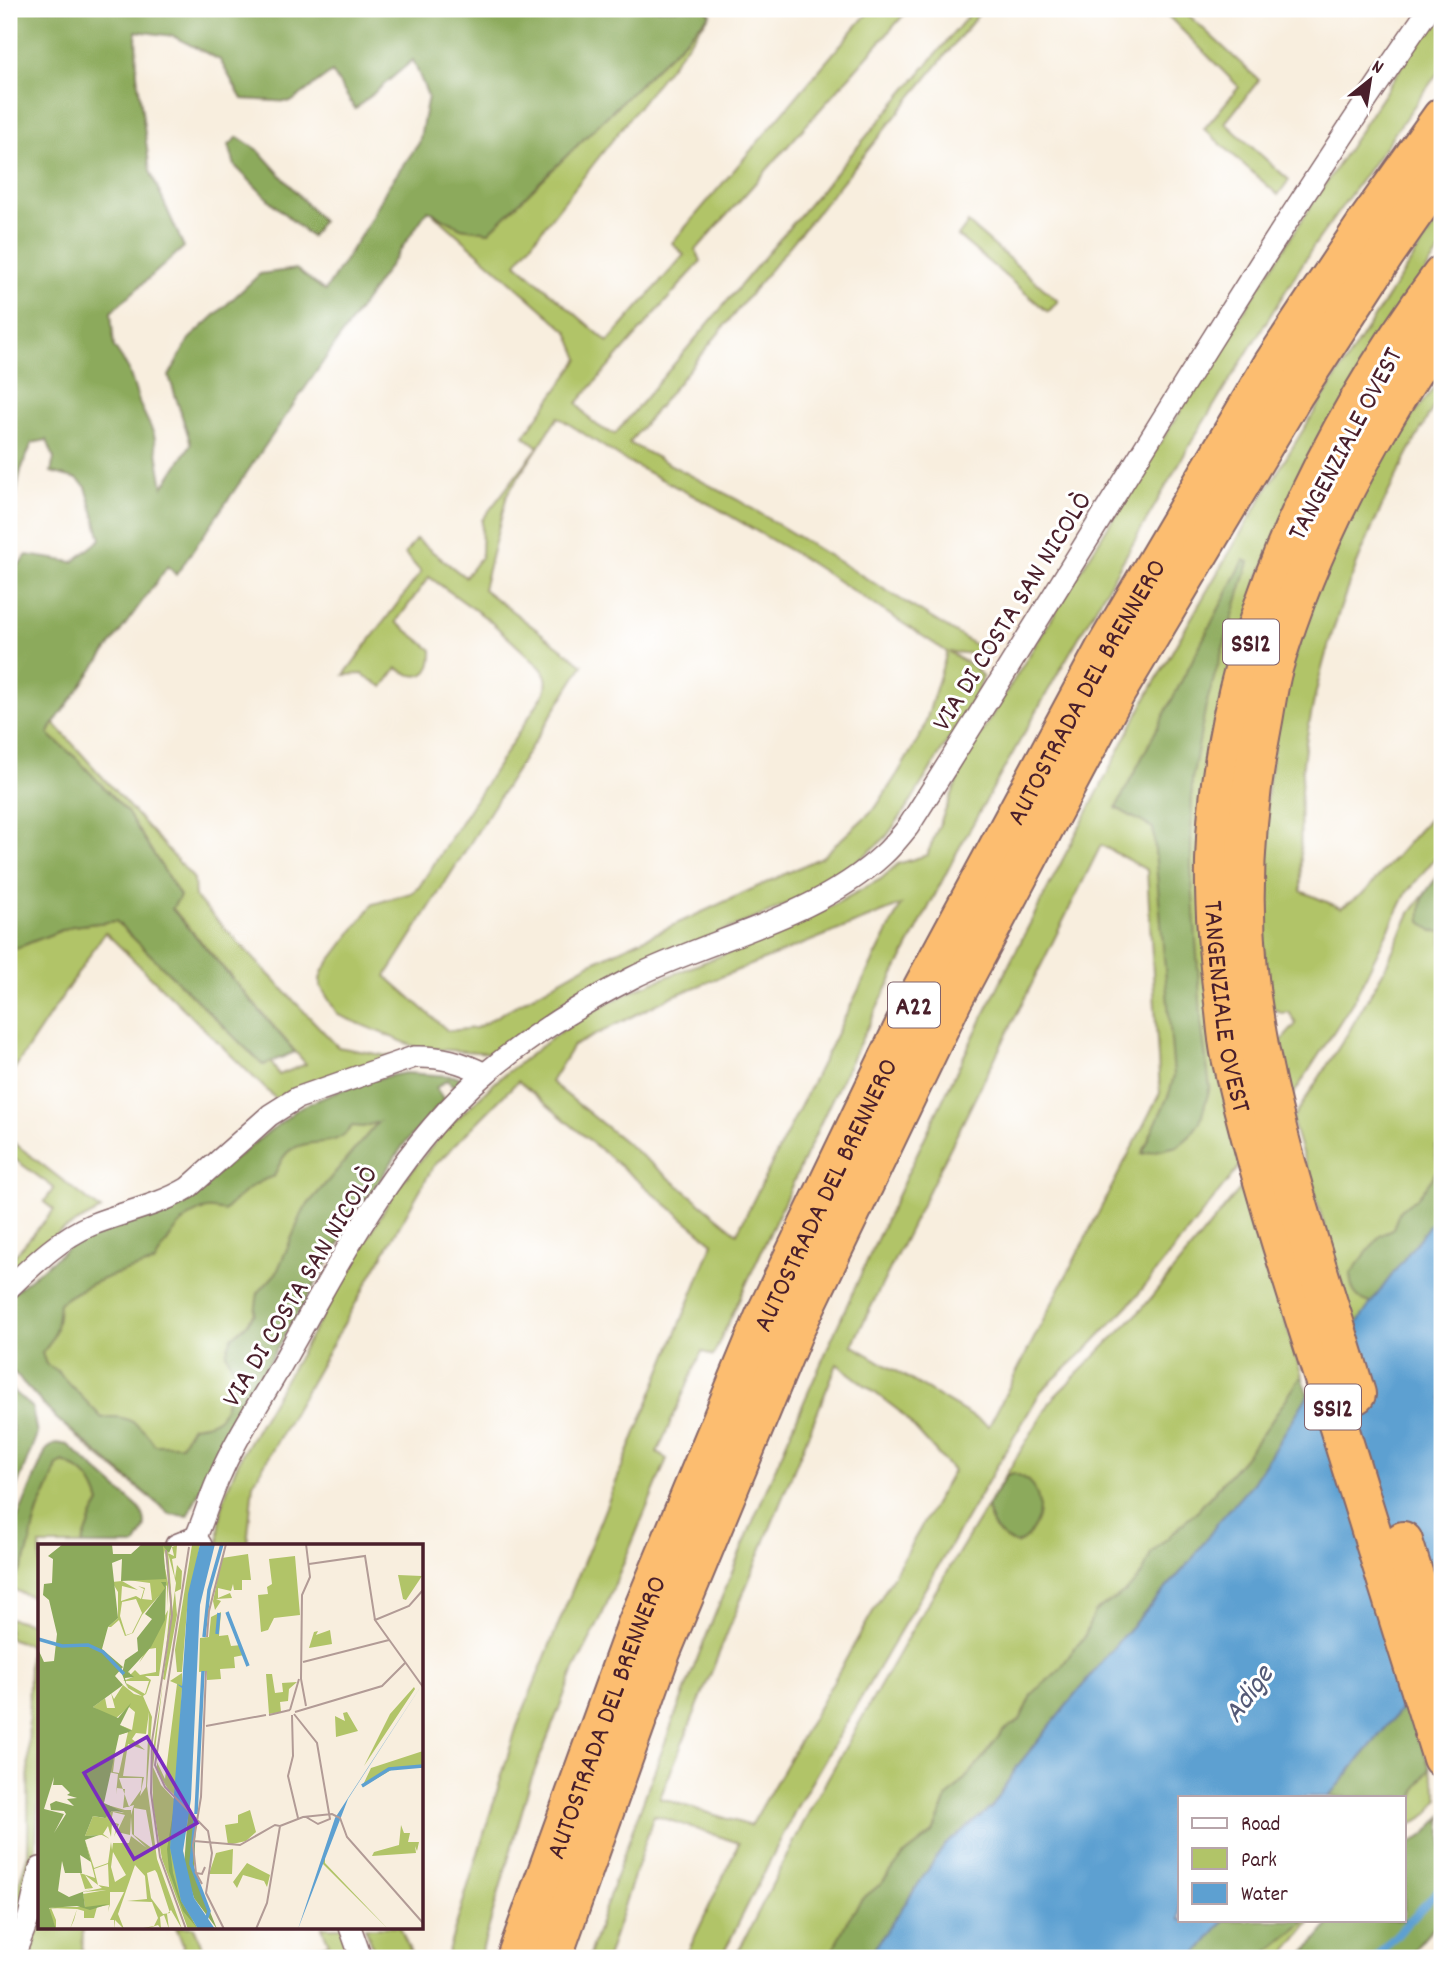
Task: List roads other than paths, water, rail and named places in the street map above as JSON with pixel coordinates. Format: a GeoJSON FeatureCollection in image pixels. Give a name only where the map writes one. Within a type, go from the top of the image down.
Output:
{"type":"FeatureCollection","features":[{"type":"Feature","properties":{"kind":"highway","name":"AUTOSTRADA DEL BRENNERO"},"geometry":{"type":"LineString","coordinates":[[516,1958],[636,1624],[764,1318],[922,989],[1104,650],[1273,364],[1366,224],[1442,117]]}},
{"type":"Feature","properties":{"kind":"highway","name":"AUTOSTRADA DEL BRENNERO"},"geometry":{"type":"LineString","coordinates":[[552,1958],[660,1652],[784,1354],[953,999],[1115,694],[1294,394],[1442,172]]}},
{"type":"Feature","properties":{"kind":"highway","name":"TANGENZIALE OVEST"},"geometry":{"type":"LineString","coordinates":[[1442,275],[1348,420],[1292,533],[1257,622],[1227,742],[1215,860],[1217,945],[1245,1052],[1280,1238],[1442,1758]]}},
{"type":"Feature","properties":{"kind":"highway","name":"TANGENZIALE OVEST"},"geometry":{"type":"LineString","coordinates":[[1442,327],[1405,382],[1369,444],[1311,563],[1290,614],[1273,668],[1251,780],[1243,896],[1248,973],[1245,1052],[1286,1158],[1363,1415],[1442,1664]]}},
{"type":"Feature","properties":{"kind":"highway"},"geometry":{"type":"LineString","coordinates":[[1369,444],[1442,355]]}},
{"type":"Feature","properties":{"kind":"street","name":"VIA DI COSTA SAN NICOLÒ"},"geometry":{"type":"LineString","coordinates":[[198,1541],[221,1471],[321,1293],[386,1188],[416,1147],[485,1074],[556,1021],[633,978],[795,910],[837,889],[884,855],[908,827],[1172,400],[1294,209],[1429,9]]}},
{"type":"Feature","properties":{"kind":"street"},"geometry":{"type":"LineString","coordinates":[[9,1288],[43,1258],[90,1226],[132,1213],[188,1188],[270,1115],[297,1098],[414,1057],[454,1060],[485,1074]]}},
{"type":"Feature","properties":{"kind":"street"},"geometry":{"type":"LineString","coordinates":[[13,1958],[29,1917],[38,1877]]}},
{"type":"Feature","properties":{"kind":"street"},"geometry":{"type":"LineString","coordinates":[[350,1928],[361,1958]]}},
{"type":"Feature","properties":{"kind":"water","name":"Adige"},"geometry":{"type":"Polygon","coordinates":[[[1442,1208],[1442,1660],[1329,1796],[1178,1796],[1178,1922],[1223,1922],[1193,1958],[868,1958],[945,1845],[992,1807],[1019,1764],[1122,1637],[1190,1562],[1219,1521],[1253,1483],[1308,1395],[1371,1303],[1442,1208]]]}},
{"type":"Feature","properties":{"kind":"waterway"},"geometry":{"type":"LineString","coordinates":[[1375,1958],[1442,1886]]}}]}
